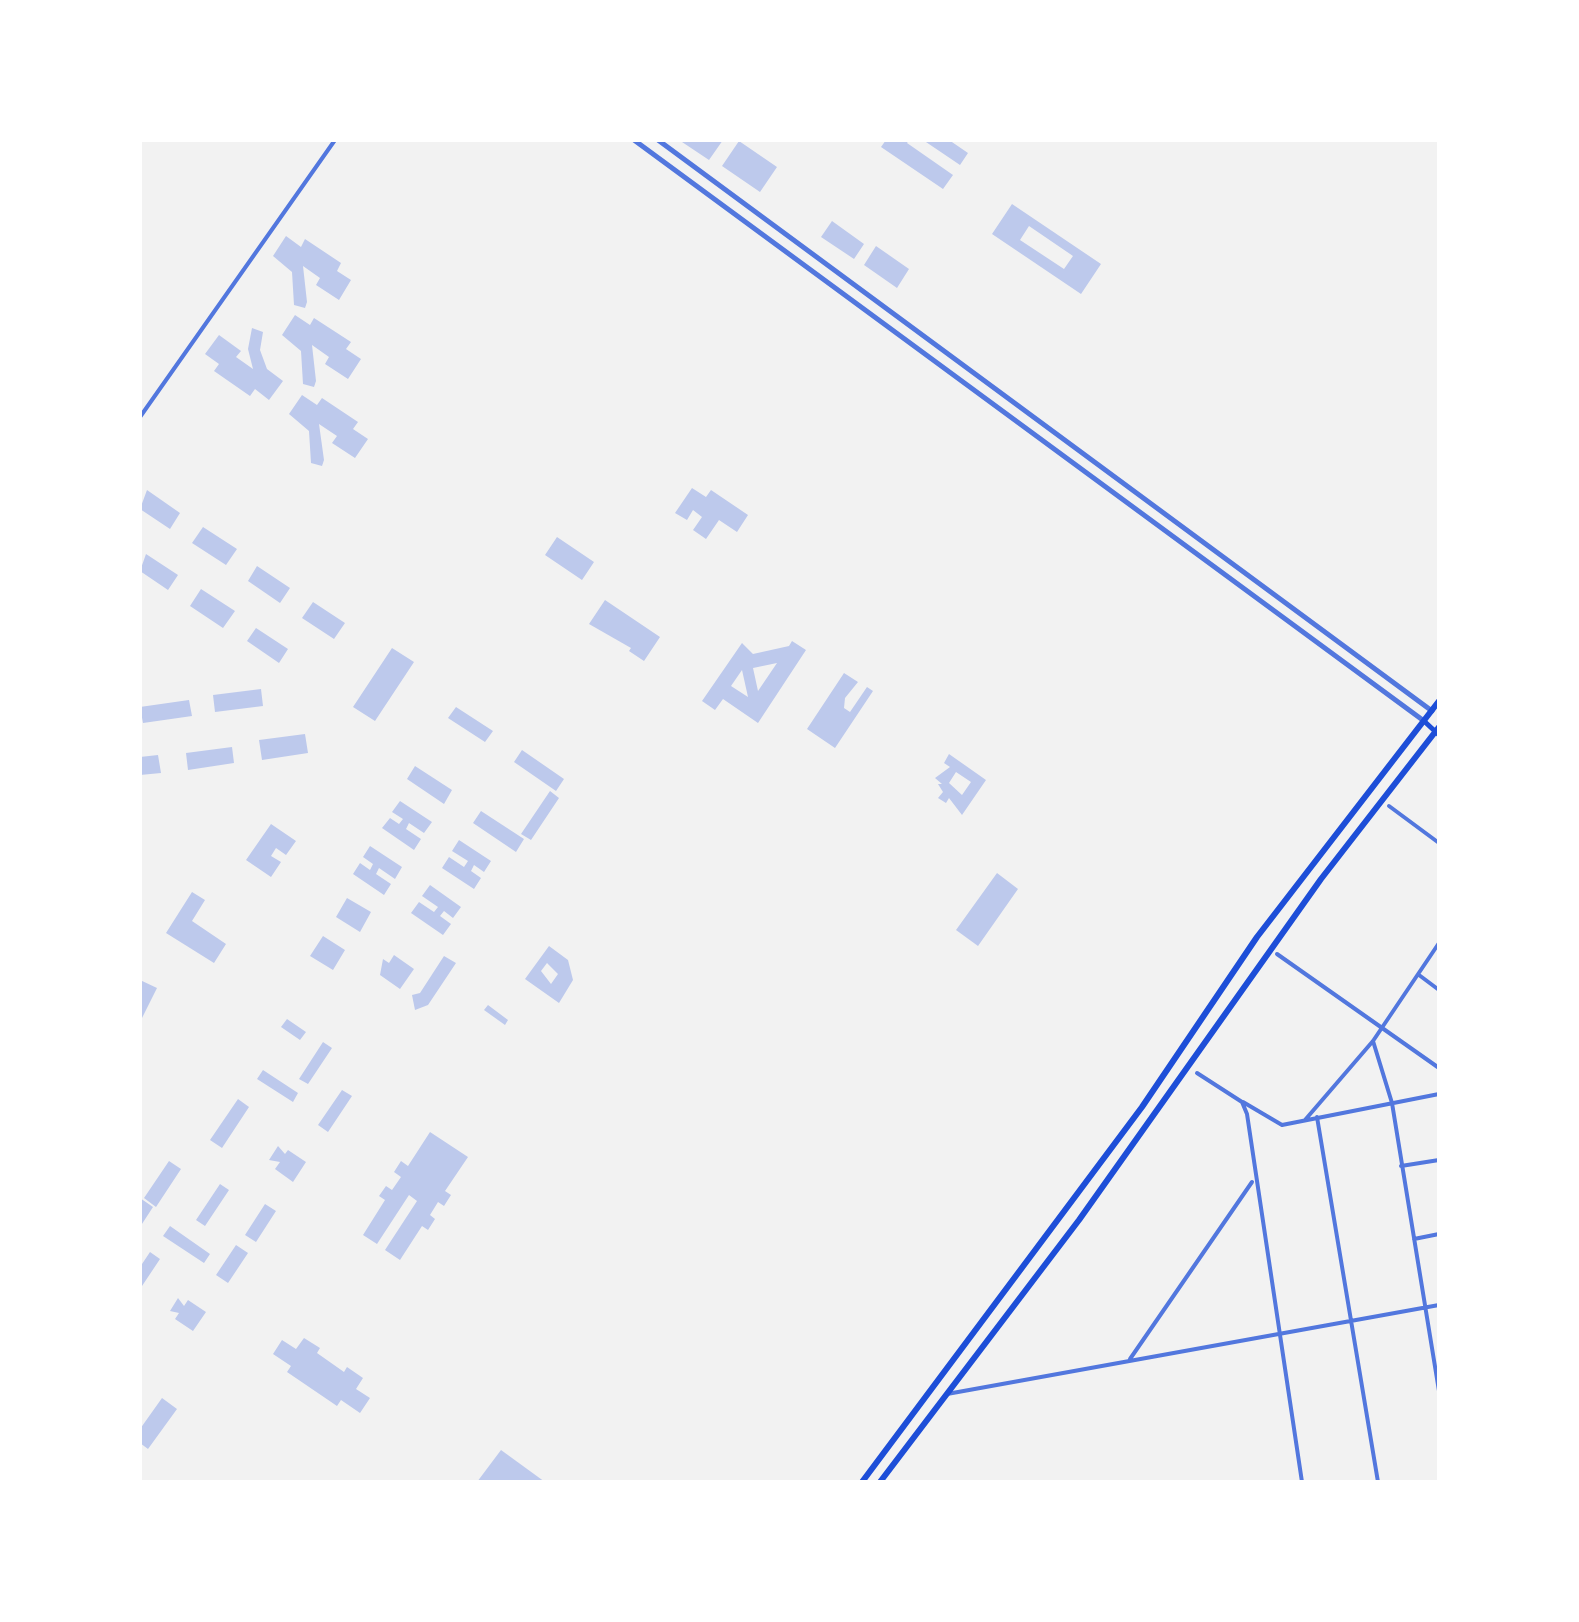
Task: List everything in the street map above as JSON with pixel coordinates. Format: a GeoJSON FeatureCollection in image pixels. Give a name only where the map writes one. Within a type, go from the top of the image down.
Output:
{"type":"FeatureCollection","features":[{"type":"Feature","properties":{"kind":"highway"},"geometry":{"type":"LineString","coordinates":[[862,1482],[1142,1107],[1257,937],[1424,722],[1436,714],[1439,701]]}},
{"type":"Feature","properties":{"kind":"highway"},"geometry":{"type":"LineString","coordinates":[[880,1482],[1090,1204],[1321,879],[1438,731]]}},
{"type":"Feature","properties":{"kind":"main road"},"geometry":{"type":"LineString","coordinates":[[1424,722],[1438,731]]}},
{"type":"Feature","properties":{"kind":"street"},"geometry":{"type":"LineString","coordinates":[[140,417],[335,140]]}},
{"type":"Feature","properties":{"kind":"street"},"geometry":{"type":"LineString","coordinates":[[634,140],[1424,722]]}},
{"type":"Feature","properties":{"kind":"street"},"geometry":{"type":"LineString","coordinates":[[658,140],[1436,714]]}},
{"type":"Feature","properties":{"kind":"street"},"geometry":{"type":"LineString","coordinates":[[1389,806],[1439,844]]}},
{"type":"Feature","properties":{"kind":"street"},"geometry":{"type":"LineString","coordinates":[[1305,1120],[1373,1041],[1378,1027],[1439,943]]}},
{"type":"Feature","properties":{"kind":"street"},"geometry":{"type":"LineString","coordinates":[[1277,954],[1439,1068]]}},
{"type":"Feature","properties":{"kind":"street"},"geometry":{"type":"LineString","coordinates":[[1417,974],[1439,990]]}},
{"type":"Feature","properties":{"kind":"street"},"geometry":{"type":"LineString","coordinates":[[1373,1041],[1392,1103],[1439,1392]]}},
{"type":"Feature","properties":{"kind":"street"},"geometry":{"type":"LineString","coordinates":[[1198,1074],[1277,1124],[1439,1094]]}},
{"type":"Feature","properties":{"kind":"street"},"geometry":{"type":"LineString","coordinates":[[1242,1102],[1302,1482]]}},
{"type":"Feature","properties":{"kind":"street"},"geometry":{"type":"LineString","coordinates":[[1317,1118],[1378,1482]]}},
{"type":"Feature","properties":{"kind":"street"},"geometry":{"type":"LineString","coordinates":[[1401,1166],[1439,1160]]}},
{"type":"Feature","properties":{"kind":"street"},"geometry":{"type":"LineString","coordinates":[[1130,1360],[1254,1180]]}},
{"type":"Feature","properties":{"kind":"street"},"geometry":{"type":"LineString","coordinates":[[1414,1239],[1439,1234]]}},
{"type":"Feature","properties":{"kind":"street"},"geometry":{"type":"LineString","coordinates":[[946,1394],[1439,1305]]}},
{"type":"Feature","properties":{"kind":"building"},"geometry":{"type":"Polygon","coordinates":[[[679,140],[723,140],[709,160],[679,140]]]}},
{"type":"Feature","properties":{"kind":"building"},"geometry":{"type":"Polygon","coordinates":[[[886,140],[909,140],[907,143],[953,175],[943,189],[881,147],[886,140]]]}},
{"type":"Feature","properties":{"kind":"building"},"geometry":{"type":"Polygon","coordinates":[[[923,140],[949,140],[968,153],[960,165],[923,140]]]}},
{"type":"Feature","properties":{"kind":"building"},"geometry":{"type":"Polygon","coordinates":[[[739,141],[777,167],[760,192],[722,166],[739,141]]]}},
{"type":"Feature","properties":{"kind":"building"},"geometry":{"type":"Polygon","coordinates":[[[1012,204],[1101,264],[1081,294],[992,234],[1012,204]],[[1029,226],[1020,240],[1064,269],[1073,256],[1029,226]]]}},
{"type":"Feature","properties":{"kind":"building"},"geometry":{"type":"Polygon","coordinates":[[[832,221],[864,244],[854,259],[821,237],[832,221]]]}},
{"type":"Feature","properties":{"kind":"building"},"geometry":{"type":"Polygon","coordinates":[[[286,236],[301,247],[305,239],[341,263],[337,271],[351,280],[339,300],[316,285],[320,278],[303,266],[307,302],[305,308],[294,305],[292,272],[273,256],[286,236]]]}},
{"type":"Feature","properties":{"kind":"building"},"geometry":{"type":"Polygon","coordinates":[[[876,246],[909,269],[897,288],[864,265],[876,246]]]}},
{"type":"Feature","properties":{"kind":"building"},"geometry":{"type":"Polygon","coordinates":[[[295,315],[310,325],[314,318],[351,342],[346,349],[361,359],[348,379],[325,364],[329,357],[312,345],[316,381],[314,387],[303,384],[301,351],[282,335],[295,315]]]}},
{"type":"Feature","properties":{"kind":"building"},"geometry":{"type":"Polygon","coordinates":[[[252,328],[263,332],[260,350],[267,369],[283,381],[269,400],[255,389],[250,396],[214,371],[219,364],[205,354],[219,335],[241,351],[236,357],[253,369],[248,349],[252,328]]]}},
{"type":"Feature","properties":{"kind":"building"},"geometry":{"type":"Polygon","coordinates":[[[302,395],[317,405],[322,398],[358,422],[353,429],[368,439],[355,458],[332,443],[337,436],[319,424],[324,460],[322,466],[311,463],[309,431],[289,414],[302,395]]]}},
{"type":"Feature","properties":{"kind":"building"},"geometry":{"type":"Polygon","coordinates":[[[692,488],[706,497],[711,490],[748,515],[737,532],[719,520],[706,539],[693,530],[702,517],[693,510],[687,520],[675,513],[692,488]]]}},
{"type":"Feature","properties":{"kind":"building"},"geometry":{"type":"Polygon","coordinates":[[[147,490],[180,513],[170,529],[140,509],[147,490]]]}},
{"type":"Feature","properties":{"kind":"building"},"geometry":{"type":"Polygon","coordinates":[[[203,527],[237,549],[226,565],[192,543],[203,527]]]}},
{"type":"Feature","properties":{"kind":"building"},"geometry":{"type":"Polygon","coordinates":[[[557,537],[594,562],[582,580],[545,555],[557,537]]]}},
{"type":"Feature","properties":{"kind":"building"},"geometry":{"type":"Polygon","coordinates":[[[146,554],[178,575],[168,590],[140,571],[146,554]]]}},
{"type":"Feature","properties":{"kind":"building"},"geometry":{"type":"Polygon","coordinates":[[[257,566],[290,588],[280,603],[248,581],[257,566]]]}},
{"type":"Feature","properties":{"kind":"building"},"geometry":{"type":"Polygon","coordinates":[[[201,589],[235,611],[223,628],[190,606],[201,589]]]}},
{"type":"Feature","properties":{"kind":"building"},"geometry":{"type":"Polygon","coordinates":[[[605,600],[660,637],[644,661],[629,651],[631,648],[589,624],[605,600]]]}},
{"type":"Feature","properties":{"kind":"building"},"geometry":{"type":"Polygon","coordinates":[[[313,602],[345,623],[334,639],[302,618],[313,602]]]}},
{"type":"Feature","properties":{"kind":"building"},"geometry":{"type":"Polygon","coordinates":[[[256,628],[288,649],[279,663],[247,641],[256,628]]]}},
{"type":"Feature","properties":{"kind":"building"},"geometry":{"type":"Polygon","coordinates":[[[792,641],[806,650],[758,723],[723,699],[715,710],[702,701],[742,643],[753,654],[789,646],[792,641]],[[777,663],[753,668],[758,691],[777,663]],[[742,670],[731,686],[748,697],[742,670]]]}},
{"type":"Feature","properties":{"kind":"building"},"geometry":{"type":"Polygon","coordinates":[[[392,648],[414,662],[375,721],[353,707],[392,648]]]}},
{"type":"Feature","properties":{"kind":"building"},"geometry":{"type":"Polygon","coordinates":[[[844,673],[858,682],[845,698],[844,708],[850,712],[867,687],[873,691],[835,748],[807,729],[844,673]]]}},
{"type":"Feature","properties":{"kind":"building"},"geometry":{"type":"Polygon","coordinates":[[[261,689],[263,706],[215,712],[213,695],[261,689]]]}},
{"type":"Feature","properties":{"kind":"building"},"geometry":{"type":"Polygon","coordinates":[[[189,700],[192,716],[143,723],[140,707],[189,700]]]}},
{"type":"Feature","properties":{"kind":"building"},"geometry":{"type":"Polygon","coordinates":[[[456,707],[493,731],[485,742],[448,718],[456,707]]]}},
{"type":"Feature","properties":{"kind":"building"},"geometry":{"type":"Polygon","coordinates":[[[305,734],[308,753],[262,760],[259,740],[305,734]]]}},
{"type":"Feature","properties":{"kind":"building"},"geometry":{"type":"Polygon","coordinates":[[[232,747],[234,763],[188,770],[186,753],[232,747]]]}},
{"type":"Feature","properties":{"kind":"building"},"geometry":{"type":"Polygon","coordinates":[[[522,750],[564,779],[556,791],[514,762],[522,750]]]}},
{"type":"Feature","properties":{"kind":"building"},"geometry":{"type":"Polygon","coordinates":[[[949,754],[986,780],[962,815],[949,798],[946,803],[938,798],[943,792],[938,784],[942,784],[935,778],[950,767],[944,763],[949,754]],[[956,772],[949,783],[962,795],[971,782],[956,772]]]}},
{"type":"Feature","properties":{"kind":"building"},"geometry":{"type":"Polygon","coordinates":[[[158,755],[161,773],[140,775],[140,757],[158,755]]]}},
{"type":"Feature","properties":{"kind":"building"},"geometry":{"type":"Polygon","coordinates":[[[415,766],[452,790],[444,804],[407,779],[415,766]]]}},
{"type":"Feature","properties":{"kind":"building"},"geometry":{"type":"Polygon","coordinates":[[[550,791],[559,798],[531,840],[521,834],[550,791]]]}},
{"type":"Feature","properties":{"kind":"building"},"geometry":{"type":"Polygon","coordinates":[[[400,801],[432,822],[424,833],[409,823],[406,829],[421,839],[414,850],[382,828],[390,818],[399,824],[403,819],[392,812],[400,801]]]}},
{"type":"Feature","properties":{"kind":"building"},"geometry":{"type":"Polygon","coordinates":[[[481,811],[524,839],[516,852],[473,823],[481,811]]]}},
{"type":"Feature","properties":{"kind":"building"},"geometry":{"type":"Polygon","coordinates":[[[271,824],[296,841],[286,855],[276,848],[271,856],[281,862],[271,877],[246,860],[271,824]]]}},
{"type":"Feature","properties":{"kind":"building"},"geometry":{"type":"Polygon","coordinates":[[[459,840],[491,861],[484,872],[474,865],[471,871],[481,878],[474,889],[442,868],[449,857],[464,867],[468,861],[452,851],[459,840]]]}},
{"type":"Feature","properties":{"kind":"building"},"geometry":{"type":"Polygon","coordinates":[[[370,846],[402,867],[395,879],[379,868],[376,874],[391,884],[384,895],[353,874],[360,863],[370,870],[373,864],[363,857],[370,846]]]}},
{"type":"Feature","properties":{"kind":"building"},"geometry":{"type":"Polygon","coordinates":[[[997,873],[1018,889],[978,946],[956,930],[997,873]]]}},
{"type":"Feature","properties":{"kind":"building"},"geometry":{"type":"Polygon","coordinates":[[[430,885],[461,907],[453,918],[444,911],[440,916],[451,924],[443,935],[411,913],[419,902],[434,912],[438,907],[422,896],[430,885]]]}},
{"type":"Feature","properties":{"kind":"building"},"geometry":{"type":"Polygon","coordinates":[[[192,892],[205,900],[192,921],[226,944],[214,963],[166,933],[192,892]]]}},
{"type":"Feature","properties":{"kind":"building"},"geometry":{"type":"Polygon","coordinates":[[[347,898],[371,912],[360,932],[336,917],[347,898]]]}},
{"type":"Feature","properties":{"kind":"building"},"geometry":{"type":"Polygon","coordinates":[[[323,936],[345,950],[333,970],[310,956],[323,936]]]}},
{"type":"Feature","properties":{"kind":"building"},"geometry":{"type":"Polygon","coordinates":[[[549,946],[568,960],[573,980],[559,1003],[525,979],[549,946]],[[547,963],[541,971],[551,984],[558,974],[547,963]]]}},
{"type":"Feature","properties":{"kind":"building"},"geometry":{"type":"Polygon","coordinates":[[[394,955],[414,969],[400,989],[380,975],[383,959],[389,963],[394,955]]]}},
{"type":"Feature","properties":{"kind":"building"},"geometry":{"type":"Polygon","coordinates":[[[444,956],[456,963],[428,1005],[415,1010],[412,995],[420,993],[444,956]]]}},
{"type":"Feature","properties":{"kind":"building"},"geometry":{"type":"Polygon","coordinates":[[[140,980],[157,988],[140,1022],[140,980]]]}},
{"type":"Feature","properties":{"kind":"building"},"geometry":{"type":"Polygon","coordinates":[[[488,1005],[508,1020],[505,1025],[484,1010],[488,1005]]]}},
{"type":"Feature","properties":{"kind":"building"},"geometry":{"type":"Polygon","coordinates":[[[287,1019],[306,1032],[300,1040],[281,1027],[287,1019]]]}},
{"type":"Feature","properties":{"kind":"building"},"geometry":{"type":"Polygon","coordinates":[[[323,1042],[332,1048],[308,1084],[299,1079],[323,1042]]]}},
{"type":"Feature","properties":{"kind":"building"},"geometry":{"type":"Polygon","coordinates":[[[263,1070],[298,1093],[293,1102],[257,1079],[263,1070]]]}},
{"type":"Feature","properties":{"kind":"building"},"geometry":{"type":"Polygon","coordinates":[[[342,1090],[352,1096],[328,1132],[318,1125],[342,1090]]]}},
{"type":"Feature","properties":{"kind":"building"},"geometry":{"type":"Polygon","coordinates":[[[238,1099],[249,1107],[222,1148],[210,1140],[238,1099]]]}},
{"type":"Feature","properties":{"kind":"building"},"geometry":{"type":"Polygon","coordinates":[[[430,1132],[468,1157],[445,1191],[451,1195],[444,1206],[438,1202],[430,1215],[435,1219],[428,1230],[422,1226],[400,1260],[385,1250],[417,1201],[409,1195],[377,1244],[363,1235],[385,1200],[379,1196],[386,1186],[392,1190],[401,1177],[394,1172],[401,1161],[408,1166],[430,1132]]]}},
{"type":"Feature","properties":{"kind":"building"},"geometry":{"type":"Polygon","coordinates":[[[278,1146],[285,1154],[288,1150],[306,1162],[293,1182],[275,1169],[280,1162],[269,1160],[278,1146]]]}},
{"type":"Feature","properties":{"kind":"building"},"geometry":{"type":"Polygon","coordinates":[[[169,1161],[181,1169],[156,1207],[144,1198],[169,1161]]]}},
{"type":"Feature","properties":{"kind":"building"},"geometry":{"type":"Polygon","coordinates":[[[220,1184],[229,1190],[205,1226],[196,1220],[220,1184]]]}},
{"type":"Feature","properties":{"kind":"building"},"geometry":{"type":"Polygon","coordinates":[[[140,1198],[153,1207],[140,1227],[140,1198]]]}},
{"type":"Feature","properties":{"kind":"building"},"geometry":{"type":"Polygon","coordinates":[[[265,1204],[276,1211],[256,1242],[245,1235],[265,1204]]]}},
{"type":"Feature","properties":{"kind":"building"},"geometry":{"type":"Polygon","coordinates":[[[170,1226],[210,1254],[204,1263],[163,1236],[170,1226]]]}},
{"type":"Feature","properties":{"kind":"building"},"geometry":{"type":"Polygon","coordinates":[[[236,1245],[248,1253],[228,1283],[216,1275],[236,1245]]]}},
{"type":"Feature","properties":{"kind":"building"},"geometry":{"type":"Polygon","coordinates":[[[150,1252],[160,1259],[140,1289],[140,1267],[150,1252]]]}},
{"type":"Feature","properties":{"kind":"building"},"geometry":{"type":"Polygon","coordinates":[[[178,1298],[184,1306],[188,1300],[206,1312],[193,1331],[175,1319],[179,1313],[170,1311],[178,1298]]]}},
{"type":"Feature","properties":{"kind":"building"},"geometry":{"type":"Polygon","coordinates":[[[304,1338],[320,1348],[317,1353],[344,1372],[347,1367],[363,1378],[356,1389],[370,1398],[360,1413],[341,1400],[337,1406],[287,1372],[291,1366],[273,1354],[282,1340],[296,1349],[304,1338]]]}},
{"type":"Feature","properties":{"kind":"building"},"geometry":{"type":"Polygon","coordinates":[[[162,1398],[177,1409],[148,1449],[140,1443],[140,1429],[162,1398]]]}},
{"type":"Feature","properties":{"kind":"building"},"geometry":{"type":"Polygon","coordinates":[[[501,1450],[545,1482],[477,1482],[501,1450]]]}}]}
